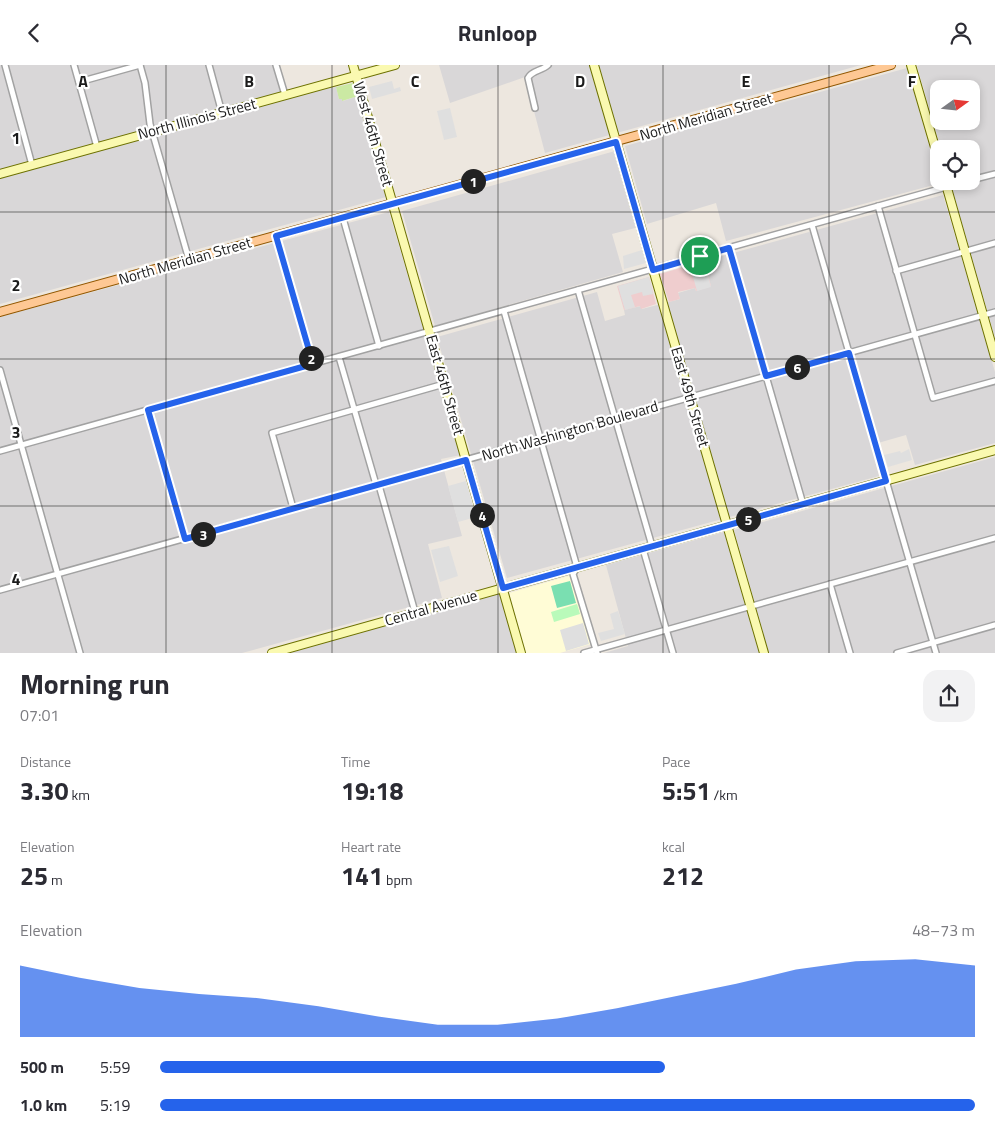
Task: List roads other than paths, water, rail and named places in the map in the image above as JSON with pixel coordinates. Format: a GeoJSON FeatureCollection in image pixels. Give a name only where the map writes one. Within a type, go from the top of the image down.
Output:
{"type":"FeatureCollection","features":[{"type":"Feature","properties":{"kind":"main road","name":"West 46th Street"},"geometry":{"type":"LineString","coordinates":[[353,65],[393,204]]}},
{"type":"Feature","properties":{"kind":"main road","name":"North Illinois Street"},"geometry":{"type":"LineString","coordinates":[[0,174],[394,65]]}},
{"type":"Feature","properties":{"kind":"main road","name":"East 49th Street"},"geometry":{"type":"LineString","coordinates":[[594,65],[764,653]]}},
{"type":"Feature","properties":{"kind":"main road","name":"North Meridian Street"},"geometry":{"type":"LineString","coordinates":[[0,312],[891,65]]}},
{"type":"Feature","properties":{"kind":"main road"},"geometry":{"type":"LineString","coordinates":[[911,65],[933,140]]}},
{"type":"Feature","properties":{"kind":"main road"},"geometry":{"type":"LineString","coordinates":[[948,190],[995,357]]}},
{"type":"Feature","properties":{"kind":"main road","name":"East 46th Street"},"geometry":{"type":"LineString","coordinates":[[393,204],[521,653]]}},
{"type":"Feature","properties":{"kind":"main road","name":"Central Avenue"},"geometry":{"type":"LineString","coordinates":[[272,653],[995,451]]}},
{"type":"Feature","properties":{"kind":"street"},"geometry":{"type":"LineString","coordinates":[[5,65],[32,165]]}},
{"type":"Feature","properties":{"kind":"street"},"geometry":{"type":"LineString","coordinates":[[74,65],[97,147]]}},
{"type":"Feature","properties":{"kind":"street"},"geometry":{"type":"LineString","coordinates":[[79,82],[140,65],[152,132],[189,260]]}},
{"type":"Feature","properties":{"kind":"street"},"geometry":{"type":"LineString","coordinates":[[208,65],[222,113]]}},
{"type":"Feature","properties":{"kind":"street"},"geometry":{"type":"LineString","coordinates":[[276,65],[285,95]]}},
{"type":"Feature","properties":{"kind":"street"},"geometry":{"type":"LineString","coordinates":[[534,108],[528,78],[531,73],[541,70],[548,65]]}},
{"type":"Feature","properties":{"kind":"street"},"geometry":{"type":"LineString","coordinates":[[980,178],[995,174]]}},
{"type":"Feature","properties":{"kind":"street"},"geometry":{"type":"LineString","coordinates":[[0,451],[653,270],[878,206],[930,189]]}},
{"type":"Feature","properties":{"kind":"street"},"geometry":{"type":"LineString","coordinates":[[878,206],[933,398],[995,381]]}},
{"type":"Feature","properties":{"kind":"street"},"geometry":{"type":"LineString","coordinates":[[343,218],[379,346]]}},
{"type":"Feature","properties":{"kind":"street"},"geometry":{"type":"LineString","coordinates":[[812,225],[936,653]]}},
{"type":"Feature","properties":{"kind":"street"},"geometry":{"type":"LineString","coordinates":[[276,236],[313,364]]}},
{"type":"Feature","properties":{"kind":"street"},"geometry":{"type":"LineString","coordinates":[[896,271],[995,243]]}},
{"type":"Feature","properties":{"kind":"street"},"geometry":{"type":"LineString","coordinates":[[729,248],[803,504]]}},
{"type":"Feature","properties":{"kind":"street"},"geometry":{"type":"LineString","coordinates":[[578,291],[652,546]]}},
{"type":"Feature","properties":{"kind":"street"},"geometry":{"type":"LineString","coordinates":[[504,311],[577,567],[573,573],[596,651]]}},
{"type":"Feature","properties":{"kind":"street","name":"North Washington Boulevard"},"geometry":{"type":"LineString","coordinates":[[0,590],[995,312]]}},
{"type":"Feature","properties":{"kind":"street"},"geometry":{"type":"LineString","coordinates":[[339,357],[416,613]]}},
{"type":"Feature","properties":{"kind":"street"},"geometry":{"type":"LineString","coordinates":[[0,370],[80,653]]}},
{"type":"Feature","properties":{"kind":"street"},"geometry":{"type":"LineString","coordinates":[[293,509],[272,433],[444,384]]}},
{"type":"Feature","properties":{"kind":"street"},"geometry":{"type":"LineString","coordinates":[[148,410],[185,539]]}},
{"type":"Feature","properties":{"kind":"street"},"geometry":{"type":"LineString","coordinates":[[584,653],[995,538]]}},
{"type":"Feature","properties":{"kind":"street"},"geometry":{"type":"LineString","coordinates":[[643,549],[673,653]]}},
{"type":"Feature","properties":{"kind":"street"},"geometry":{"type":"LineString","coordinates":[[830,584],[850,653]]}},
{"type":"Feature","properties":{"kind":"street"},"geometry":{"type":"LineString","coordinates":[[897,653],[995,625]]}}]}
